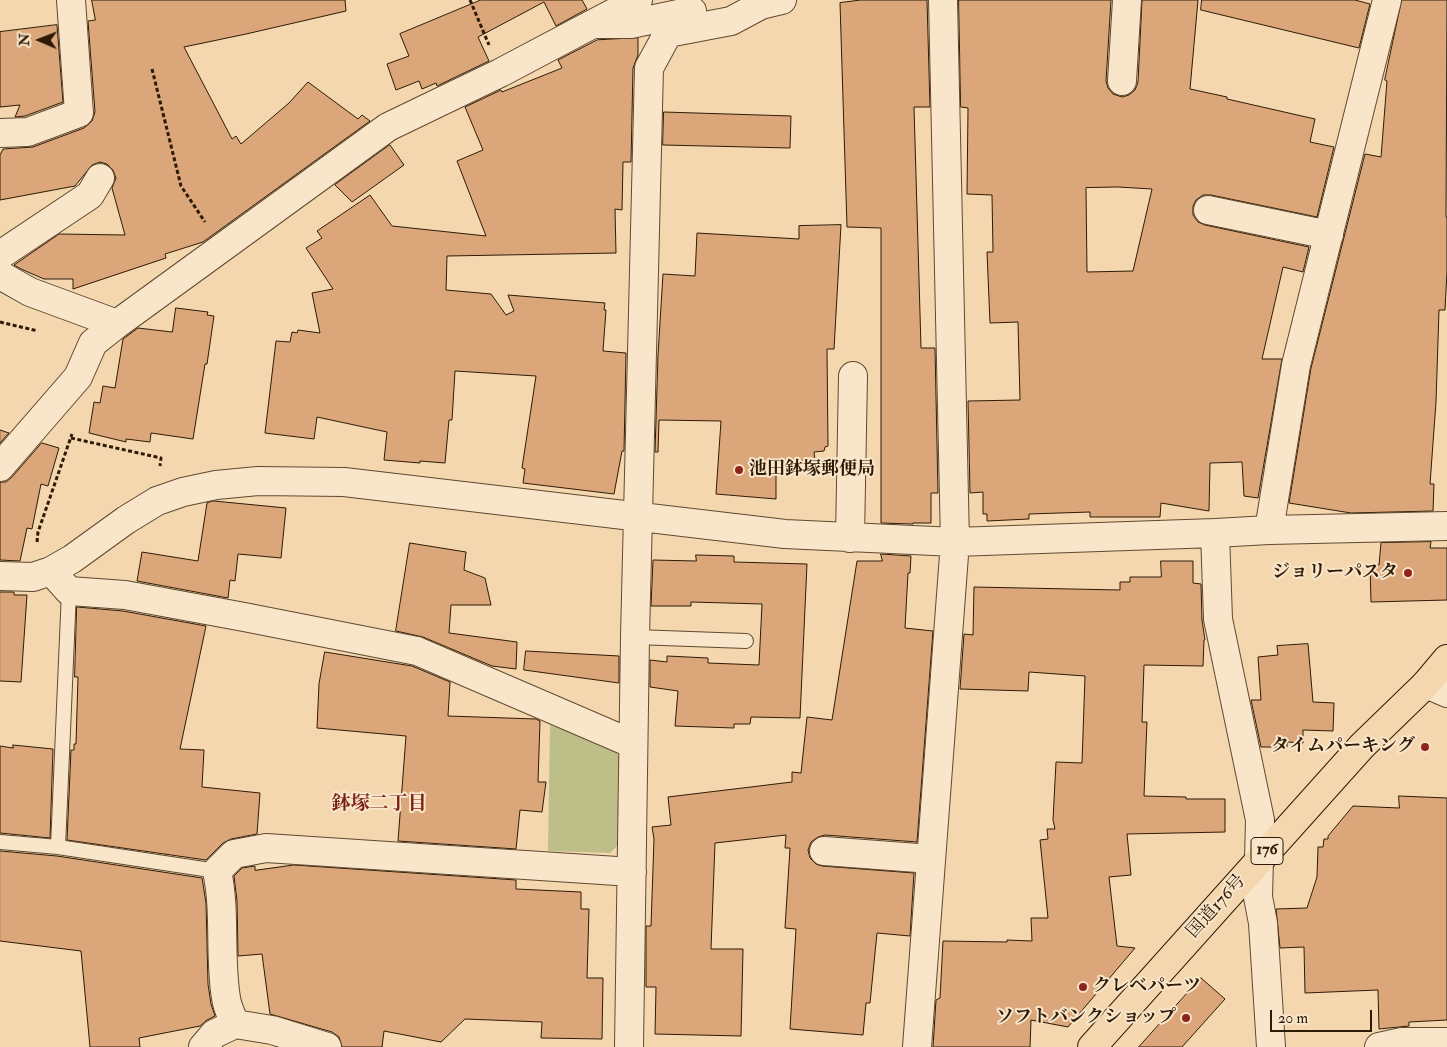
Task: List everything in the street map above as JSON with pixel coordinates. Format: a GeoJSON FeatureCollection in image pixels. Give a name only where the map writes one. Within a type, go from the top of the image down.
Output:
{"type":"FeatureCollection","features":[{"type":"Feature","properties":{"kind":"highway","name":"国道176号"},"geometry":{"type":"LineString","coordinates":[[1092,1047],[1362,746],[1436,689],[1447,659]]}},
{"type":"Feature","properties":{"kind":"street"},"geometry":{"type":"LineString","coordinates":[[0,133],[28,132],[79,113],[71,0]]}},
{"type":"Feature","properties":{"kind":"street"},"geometry":{"type":"LineString","coordinates":[[0,467],[78,377],[93,344],[117,324],[222,247],[388,127],[500,73],[638,0]]}},
{"type":"Feature","properties":{"kind":"street"},"geometry":{"type":"LineString","coordinates":[[917,1047],[955,542],[943,0]]}},
{"type":"Feature","properties":{"kind":"street"},"geometry":{"type":"LineString","coordinates":[[1122,81],[1127,0]]}},
{"type":"Feature","properties":{"kind":"street"},"geometry":{"type":"LineString","coordinates":[[1269,530],[1296,365],[1387,0]]}},
{"type":"Feature","properties":{"kind":"street"},"geometry":{"type":"LineString","coordinates":[[593,24],[631,24],[731,2],[772,2]]}},
{"type":"Feature","properties":{"kind":"street"},"geometry":{"type":"LineString","coordinates":[[629,1047],[635,637],[649,68],[668,33],[731,21],[772,2]]}},
{"type":"Feature","properties":{"kind":"street"},"geometry":{"type":"LineString","coordinates":[[0,255],[90,195],[100,178]]}},
{"type":"Feature","properties":{"kind":"street"},"geometry":{"type":"LineString","coordinates":[[1208,210],[1329,234]]}},
{"type":"Feature","properties":{"kind":"street"},"geometry":{"type":"LineString","coordinates":[[0,275],[30,292],[117,324]]}},
{"type":"Feature","properties":{"kind":"street"},"geometry":{"type":"LineString","coordinates":[[850,538],[853,376]]}},
{"type":"Feature","properties":{"kind":"street"},"geometry":{"type":"LineString","coordinates":[[0,576],[42,574],[72,559],[126,520],[157,501],[183,492],[258,481],[344,482],[785,534],[955,542],[1269,530],[1447,526]]}},
{"type":"Feature","properties":{"kind":"street"},"geometry":{"type":"LineString","coordinates":[[1214,533],[1218,619],[1260,820],[1258,897],[1263,923],[1271,1047]]}},
{"type":"Feature","properties":{"kind":"street"},"geometry":{"type":"LineString","coordinates":[[42,574],[69,592],[125,595],[244,616],[417,651],[633,744]]}},
{"type":"Feature","properties":{"kind":"street"},"geometry":{"type":"LineString","coordinates":[[235,1024],[226,1000],[223,972],[221,892],[216,870],[234,854],[266,848],[632,872]]}},
{"type":"Feature","properties":{"kind":"street"},"geometry":{"type":"LineString","coordinates":[[824,851],[932,859]]}},
{"type":"Feature","properties":{"kind":"street"},"geometry":{"type":"LineString","coordinates":[[203,1047],[214,1034],[235,1024],[272,1030],[326,1047]]}},
{"type":"Feature","properties":{"kind":"street"},"geometry":{"type":"LineString","coordinates":[[1379,1047],[1402,1042],[1447,1042]]}},
{"type":"Feature","properties":{"kind":"lane"},"geometry":{"type":"LineString","coordinates":[[58,847],[69,592]]}},
{"type":"Feature","properties":{"kind":"lane"},"geometry":{"type":"LineString","coordinates":[[635,637],[746,641]]}},
{"type":"Feature","properties":{"kind":"lane"},"geometry":{"type":"LineString","coordinates":[[0,842],[58,847],[216,870]]}},
{"type":"Feature","properties":{"kind":"path"},"geometry":{"type":"LineString","coordinates":[[470,0],[500,73]]}},
{"type":"Feature","properties":{"kind":"path"},"geometry":{"type":"LineString","coordinates":[[152,69],[181,186],[222,247]]}},
{"type":"Feature","properties":{"kind":"path"},"geometry":{"type":"LineString","coordinates":[[42,574],[38,532],[74,430]]}},
{"type":"Feature","properties":{"kind":"path"},"geometry":{"type":"LineString","coordinates":[[72,438],[161,458],[157,501]]}},
{"type":"Feature","properties":{"kind":"green space"},"geometry":{"type":"Polygon","coordinates":[[[550,725],[613,748],[620,758],[617,846],[610,853],[548,851],[550,725]]]}},
{"type":"Feature","properties":{"kind":"building"},"geometry":{"type":"Polygon","coordinates":[[[92,0],[345,0],[346,11],[184,47],[232,139],[236,136],[241,144],[289,103],[308,82],[358,119],[362,115],[370,121],[203,242],[165,254],[166,258],[73,289],[73,279],[44,279],[21,269],[14,265],[59,234],[125,235],[112,188],[116,178],[113,170],[107,164],[100,162],[92,165],[75,186],[0,200],[0,155],[3,149],[33,147],[84,128],[92,121],[95,112],[88,21],[95,20],[92,0]]]}},
{"type":"Feature","properties":{"kind":"building"},"geometry":{"type":"Polygon","coordinates":[[[481,0],[582,0],[587,9],[556,26],[544,2],[478,37],[489,61],[437,86],[436,83],[422,89],[419,81],[396,90],[387,64],[409,56],[400,34],[481,0]]]}},
{"type":"Feature","properties":{"kind":"building"},"geometry":{"type":"Polygon","coordinates":[[[861,0],[927,0],[930,107],[914,107],[921,348],[935,348],[938,493],[931,493],[931,523],[881,523],[881,228],[847,227],[840,3],[861,0]]]}},
{"type":"Feature","properties":{"kind":"building"},"geometry":{"type":"Polygon","coordinates":[[[959,0],[1111,0],[1106,81],[1108,88],[1113,94],[1122,97],[1129,95],[1135,90],[1138,82],[1142,0],[1198,0],[1190,89],[1315,119],[1310,142],[1334,147],[1317,217],[1211,195],[1203,195],[1196,200],[1193,206],[1193,215],[1198,222],[1205,225],[1309,247],[1303,272],[1283,267],[1262,359],[1282,359],[1258,498],[1244,496],[1242,462],[1210,463],[1209,511],[1161,503],[1160,517],[1090,517],[1090,512],[1029,514],[1029,519],[987,521],[987,514],[983,514],[983,492],[970,493],[968,401],[1020,400],[1018,322],[990,323],[987,252],[993,252],[992,195],[967,194],[968,108],[961,107],[959,0]],[[1086,188],[1087,272],[1133,271],[1152,189],[1086,188]]]}},
{"type":"Feature","properties":{"kind":"building"},"geometry":{"type":"Polygon","coordinates":[[[1202,0],[1355,0],[1370,4],[1359,48],[1201,10],[1202,0]]]}},
{"type":"Feature","properties":{"kind":"building"},"geometry":{"type":"Polygon","coordinates":[[[1402,0],[1447,0],[1447,271],[1445,310],[1439,310],[1436,402],[1430,484],[1434,484],[1433,511],[1351,513],[1289,503],[1311,368],[1365,154],[1381,157],[1387,81],[1385,80],[1402,0]]]}},
{"type":"Feature","properties":{"kind":"building"},"geometry":{"type":"Polygon","coordinates":[[[57,25],[63,102],[25,116],[15,117],[20,105],[0,107],[0,32],[57,25]]]}},
{"type":"Feature","properties":{"kind":"building"},"geometry":{"type":"Polygon","coordinates":[[[638,38],[638,55],[633,68],[631,162],[623,162],[622,210],[615,209],[616,253],[447,256],[446,290],[491,294],[506,315],[514,311],[508,295],[605,303],[603,351],[626,353],[624,451],[622,451],[614,494],[523,483],[525,469],[522,468],[536,376],[455,371],[452,420],[449,420],[445,463],[384,460],[387,432],[317,417],[314,439],[265,433],[276,341],[290,342],[292,332],[297,333],[298,330],[320,333],[312,293],[333,289],[306,248],[322,238],[317,231],[370,195],[392,226],[486,236],[457,161],[483,150],[465,107],[501,90],[502,92],[562,68],[558,60],[597,40],[638,38]]]}},
{"type":"Feature","properties":{"kind":"building"},"geometry":{"type":"Polygon","coordinates":[[[664,112],[791,116],[790,148],[663,145],[664,112]]]}},
{"type":"Feature","properties":{"kind":"building"},"geometry":{"type":"Polygon","coordinates":[[[390,145],[404,165],[352,202],[335,185],[390,145]]]}},
{"type":"Feature","properties":{"kind":"building"},"geometry":{"type":"Polygon","coordinates":[[[841,225],[834,349],[827,349],[828,446],[825,447],[824,451],[814,452],[815,460],[776,461],[776,499],[716,494],[721,421],[659,420],[658,452],[655,452],[663,274],[695,276],[697,233],[799,239],[799,226],[841,225]]]}},
{"type":"Feature","properties":{"kind":"building"},"geometry":{"type":"Polygon","coordinates":[[[176,308],[208,312],[207,315],[214,316],[193,439],[151,433],[150,442],[126,439],[126,442],[89,433],[94,402],[100,403],[103,386],[115,388],[123,339],[138,328],[172,332],[176,308]]]}},
{"type":"Feature","properties":{"kind":"building"},"geometry":{"type":"Polygon","coordinates":[[[0,430],[9,433],[0,443],[0,430]]]}},
{"type":"Feature","properties":{"kind":"building"},"geometry":{"type":"Polygon","coordinates":[[[42,443],[59,448],[48,486],[41,484],[32,529],[27,528],[20,561],[0,560],[0,482],[6,482],[12,477],[42,443]]]}},
{"type":"Feature","properties":{"kind":"building"},"geometry":{"type":"Polygon","coordinates":[[[214,501],[286,508],[281,558],[238,554],[235,581],[230,580],[228,598],[137,581],[142,552],[198,561],[207,503],[214,501]]]}},
{"type":"Feature","properties":{"kind":"building","name":"ジョリーパスタ"},"geometry":{"type":"Polygon","coordinates":[[[1431,542],[1430,548],[1447,548],[1447,600],[1371,602],[1370,565],[1379,565],[1381,543],[1431,542]]]}},
{"type":"Feature","properties":{"kind":"building"},"geometry":{"type":"Polygon","coordinates":[[[410,543],[466,552],[464,570],[485,578],[491,605],[451,605],[449,633],[517,642],[516,669],[492,666],[423,637],[396,631],[410,543]]]}},
{"type":"Feature","properties":{"kind":"building"},"geometry":{"type":"Polygon","coordinates":[[[881,554],[911,556],[910,573],[908,573],[905,628],[933,631],[917,842],[825,835],[811,842],[808,850],[810,858],[816,864],[822,866],[914,873],[910,936],[877,933],[870,1003],[866,1003],[863,1035],[790,1029],[796,929],[785,928],[790,848],[785,848],[786,835],[715,843],[711,949],[743,949],[741,1036],[655,1034],[656,987],[646,987],[646,926],[651,926],[654,839],[652,827],[671,825],[668,797],[792,782],[792,772],[801,773],[807,717],[832,720],[857,561],[882,561],[881,554]]]}},
{"type":"Feature","properties":{"kind":"building"},"geometry":{"type":"Polygon","coordinates":[[[696,555],[734,556],[734,562],[807,564],[800,718],[751,717],[750,724],[734,724],[734,728],[675,726],[678,691],[650,687],[650,660],[667,662],[667,656],[708,658],[708,663],[759,665],[762,604],[691,602],[691,606],[651,606],[653,560],[696,561],[696,555]]]}},
{"type":"Feature","properties":{"kind":"building"},"geometry":{"type":"Polygon","coordinates":[[[1161,561],[1193,561],[1193,583],[1201,584],[1202,620],[1205,640],[1203,666],[1144,665],[1142,722],[1147,722],[1144,796],[1225,799],[1225,832],[1127,834],[1131,875],[1109,877],[1117,946],[1135,948],[1068,1027],[1031,1020],[1030,1047],[933,1047],[936,1000],[940,998],[943,941],[1032,941],[1031,918],[1048,918],[1040,840],[1048,839],[1047,829],[1055,829],[1053,820],[1056,762],[1082,763],[1085,676],[1029,672],[1028,691],[960,689],[964,634],[973,635],[974,587],[1120,590],[1120,582],[1130,582],[1130,577],[1161,577],[1161,561]]]}},
{"type":"Feature","properties":{"kind":"building"},"geometry":{"type":"Polygon","coordinates":[[[0,592],[14,592],[14,595],[27,595],[21,682],[0,681],[0,592]]]}},
{"type":"Feature","properties":{"kind":"building"},"geometry":{"type":"Polygon","coordinates":[[[77,607],[123,611],[206,626],[180,749],[204,750],[202,787],[260,793],[257,834],[231,839],[223,843],[206,860],[67,840],[71,750],[74,750],[74,744],[76,744],[78,677],[75,677],[77,607]]]}},
{"type":"Feature","properties":{"kind":"building"},"geometry":{"type":"Polygon","coordinates":[[[1308,644],[1313,702],[1334,703],[1333,731],[1303,730],[1303,743],[1287,742],[1287,747],[1261,747],[1251,700],[1261,700],[1258,657],[1278,655],[1277,646],[1308,644]]]}},
{"type":"Feature","properties":{"kind":"building"},"geometry":{"type":"Polygon","coordinates":[[[526,651],[619,656],[619,683],[524,670],[526,651]]]}},
{"type":"Feature","properties":{"kind":"building"},"geometry":{"type":"Polygon","coordinates":[[[325,652],[412,666],[450,682],[448,716],[536,719],[540,721],[538,782],[546,782],[542,812],[520,810],[516,849],[398,841],[406,736],[317,728],[319,684],[325,652]]]}},
{"type":"Feature","properties":{"kind":"building"},"geometry":{"type":"Polygon","coordinates":[[[13,745],[53,749],[50,838],[0,833],[0,746],[13,748],[13,745]]]}},
{"type":"Feature","properties":{"kind":"building"},"geometry":{"type":"Polygon","coordinates":[[[1399,796],[1447,798],[1447,1020],[1409,1022],[1409,1026],[1379,1029],[1378,990],[1305,993],[1304,947],[1280,948],[1276,909],[1307,908],[1317,877],[1318,847],[1323,847],[1324,839],[1328,839],[1328,836],[1353,806],[1399,808],[1399,796]]]}},
{"type":"Feature","properties":{"kind":"building"},"geometry":{"type":"Polygon","coordinates":[[[0,851],[57,856],[202,878],[206,903],[208,984],[215,1016],[200,1026],[139,1038],[140,1047],[90,1047],[81,951],[0,941],[0,851]]]}},
{"type":"Feature","properties":{"kind":"building"},"geometry":{"type":"Polygon","coordinates":[[[294,865],[516,880],[516,889],[581,892],[581,909],[589,909],[587,978],[603,978],[602,1039],[541,1038],[542,1022],[465,1019],[441,1042],[384,1031],[382,1047],[342,1047],[339,1037],[332,1032],[270,1014],[262,954],[238,956],[237,901],[234,876],[242,868],[255,866],[255,870],[294,865]]]}},
{"type":"Feature","properties":{"kind":"building"},"geometry":{"type":"Polygon","coordinates":[[[1201,978],[1225,999],[1182,1047],[1139,1047],[1201,978]]]}},
{"type":"Feature","properties":{"kind":"place","name":"池田鉢塚郵便局"},"geometry":{"type":"Point","coordinates":[739,470]}},
{"type":"Feature","properties":{"kind":"place","name":"ジョリーパスタ"},"geometry":{"type":"Point","coordinates":[1408,573]}},
{"type":"Feature","properties":{"kind":"place","name":"タイムパーキング"},"geometry":{"type":"Point","coordinates":[1425,747]}},
{"type":"Feature","properties":{"kind":"place","name":"クレベパーツ"},"geometry":{"type":"Point","coordinates":[1083,987]}},
{"type":"Feature","properties":{"kind":"place","name":"ソフトバンクショップ"},"geometry":{"type":"Point","coordinates":[1186,1018]}},
{"type":"Feature","properties":{"kind":"district","name":"鉢塚二丁目"},"geometry":{"type":"Point","coordinates":[379,805]}}]}
